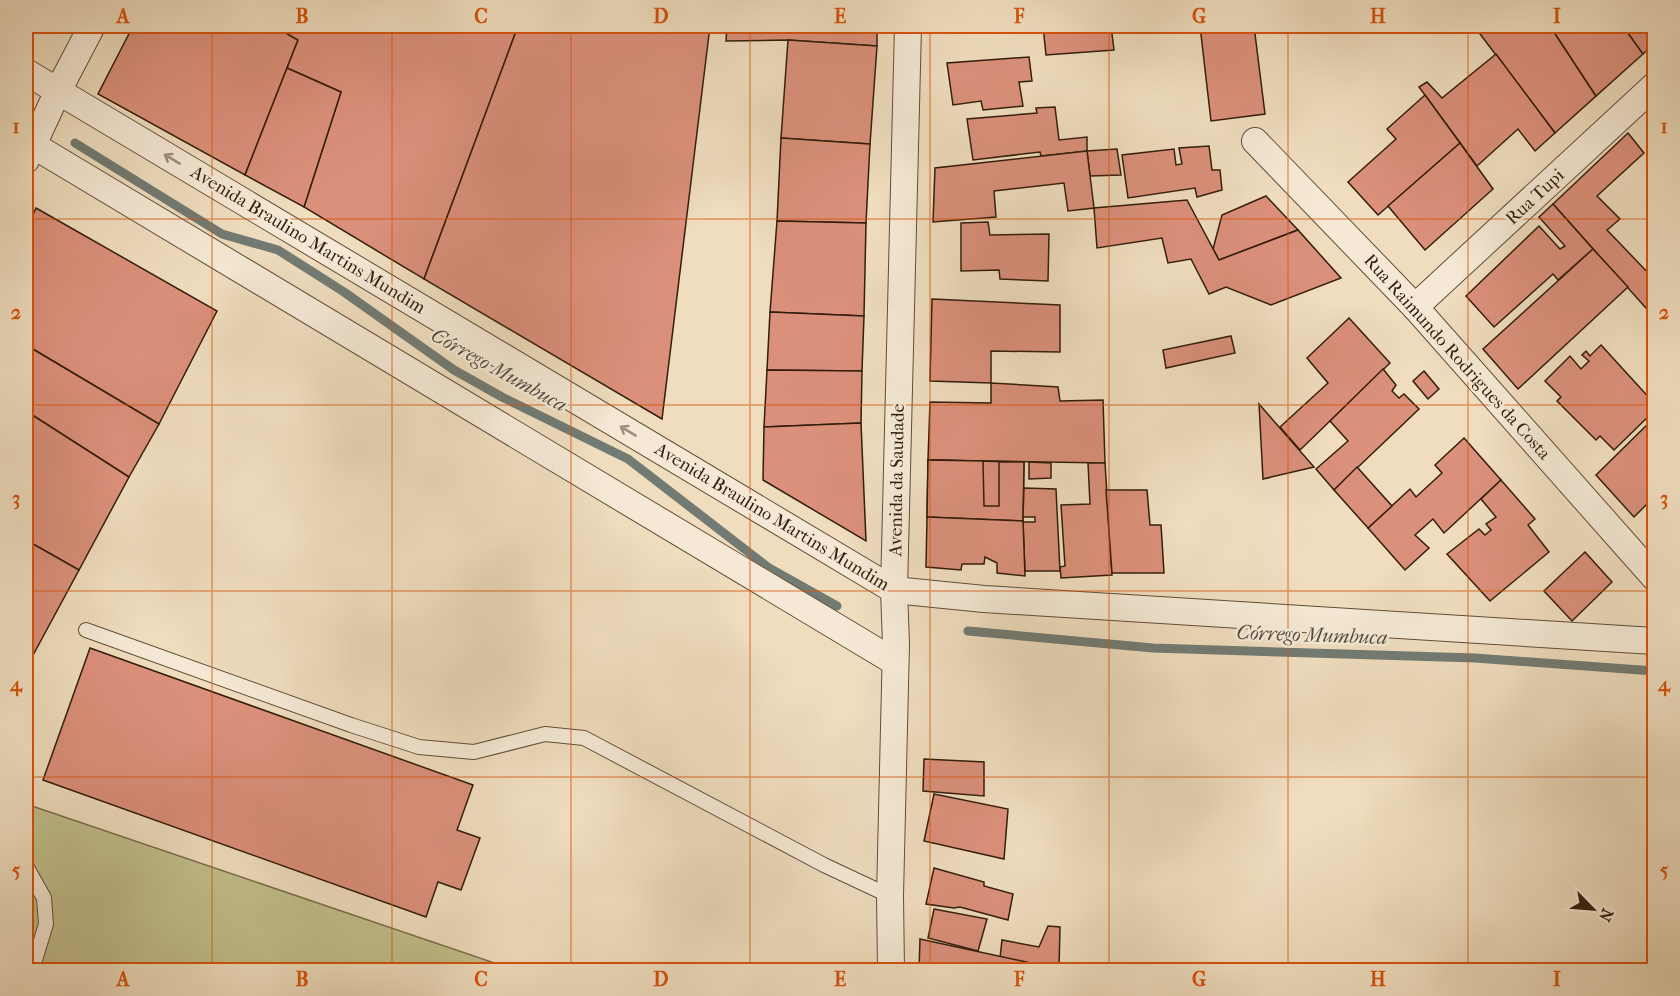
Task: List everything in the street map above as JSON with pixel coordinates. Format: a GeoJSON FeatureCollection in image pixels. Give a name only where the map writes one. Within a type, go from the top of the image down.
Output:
{"type":"FeatureCollection","features":[{"type":"Feature","properties":{"kind":"street"},"geometry":{"type":"LineString","coordinates":[[92,26],[28,149],[896,653]]}},
{"type":"Feature","properties":{"kind":"street","name":"Avenida da Saudade"},"geometry":{"type":"LineString","coordinates":[[891,970],[890,896],[896,653],[894,596],[908,26]]}},
{"type":"Feature","properties":{"kind":"street","name":"Avenida Braulino Martins Mundim"},"geometry":{"type":"LineString","coordinates":[[26,72],[894,596],[984,599],[1654,641]]}},
{"type":"Feature","properties":{"kind":"street","name":"Rua Tupi"},"geometry":{"type":"LineString","coordinates":[[1415,307],[1654,86]]}},
{"type":"Feature","properties":{"kind":"street","name":"Rua Raimundo Rodrigues da Costa"},"geometry":{"type":"LineString","coordinates":[[1255,141],[1415,307],[1654,578]]}},
{"type":"Feature","properties":{"kind":"lane"},"geometry":{"type":"LineString","coordinates":[[87,630],[351,725],[419,747],[474,752],[545,734],[584,738],[824,865],[890,896]]}},
{"type":"Feature","properties":{"kind":"lane"},"geometry":{"type":"LineString","coordinates":[[26,866],[44,898],[46,924],[32,970]]}},
{"type":"Feature","properties":{"kind":"shaded area"},"geometry":{"type":"Polygon","coordinates":[[[26,804],[515,970],[26,970],[26,804]]]}},
{"type":"Feature","properties":{"kind":"building"},"geometry":{"type":"Polygon","coordinates":[[[133,26],[274,26],[298,40],[245,175],[98,94],[133,26]]]}},
{"type":"Feature","properties":{"kind":"building"},"geometry":{"type":"Polygon","coordinates":[[[274,26],[518,26],[424,279],[304,207],[341,92],[287,68],[298,40],[274,26]]]}},
{"type":"Feature","properties":{"kind":"building"},"geometry":{"type":"Polygon","coordinates":[[[518,26],[710,26],[662,419],[424,279],[518,26]]]}},
{"type":"Feature","properties":{"kind":"building"},"geometry":{"type":"Polygon","coordinates":[[[727,26],[877,26],[877,46],[788,40],[726,41],[727,26]]]}},
{"type":"Feature","properties":{"kind":"building"},"geometry":{"type":"Polygon","coordinates":[[[1043,26],[1111,26],[1114,50],[1046,55],[1043,26]]]}},
{"type":"Feature","properties":{"kind":"building"},"geometry":{"type":"Polygon","coordinates":[[[1200,26],[1254,26],[1265,114],[1211,121],[1200,26]]]}},
{"type":"Feature","properties":{"kind":"building"},"geometry":{"type":"Polygon","coordinates":[[[1474,26],[1550,26],[1596,96],[1555,133],[1474,26]]]}},
{"type":"Feature","properties":{"kind":"building"},"geometry":{"type":"Polygon","coordinates":[[[1550,26],[1623,26],[1643,54],[1596,96],[1550,26]]]}},
{"type":"Feature","properties":{"kind":"building"},"geometry":{"type":"Polygon","coordinates":[[[1623,26],[1654,26],[1654,44],[1643,54],[1623,26]]]}},
{"type":"Feature","properties":{"kind":"building"},"geometry":{"type":"Polygon","coordinates":[[[788,40],[877,46],[870,144],[781,138],[788,40]]]}},
{"type":"Feature","properties":{"kind":"building"},"geometry":{"type":"Polygon","coordinates":[[[1496,54],[1555,133],[1535,151],[1518,129],[1477,166],[1419,87],[1427,82],[1442,98],[1496,54]]]}},
{"type":"Feature","properties":{"kind":"building"},"geometry":{"type":"Polygon","coordinates":[[[1029,57],[1032,81],[1019,82],[1023,106],[983,110],[981,101],[953,105],[947,63],[1029,57]]]}},
{"type":"Feature","properties":{"kind":"building"},"geometry":{"type":"Polygon","coordinates":[[[287,68],[341,92],[304,207],[245,175],[287,68]]]}},
{"type":"Feature","properties":{"kind":"building"},"geometry":{"type":"Polygon","coordinates":[[[1425,95],[1460,143],[1378,215],[1348,182],[1396,139],[1387,129],[1425,95]]]}},
{"type":"Feature","properties":{"kind":"building"},"geometry":{"type":"Polygon","coordinates":[[[1055,107],[1059,140],[1087,137],[1087,151],[1041,156],[1040,152],[973,160],[967,119],[1037,113],[1036,108],[1055,107]]]}},
{"type":"Feature","properties":{"kind":"building"},"geometry":{"type":"Polygon","coordinates":[[[1628,133],[1644,153],[1597,196],[1620,219],[1607,230],[1654,279],[1654,317],[1553,204],[1628,133]]]}},
{"type":"Feature","properties":{"kind":"building"},"geometry":{"type":"Polygon","coordinates":[[[781,138],[870,144],[866,223],[777,221],[781,138]]]}},
{"type":"Feature","properties":{"kind":"building"},"geometry":{"type":"Polygon","coordinates":[[[1460,143],[1493,189],[1425,250],[1388,206],[1460,143]]]}},
{"type":"Feature","properties":{"kind":"building"},"geometry":{"type":"Polygon","coordinates":[[[1209,146],[1212,170],[1220,170],[1222,190],[1197,197],[1195,188],[1128,198],[1122,155],[1174,149],[1176,165],[1182,164],[1179,148],[1209,146]]]}},
{"type":"Feature","properties":{"kind":"building"},"geometry":{"type":"Polygon","coordinates":[[[1117,149],[1121,175],[1090,176],[1087,151],[1117,149]]]}},
{"type":"Feature","properties":{"kind":"building"},"geometry":{"type":"Polygon","coordinates":[[[1087,151],[1094,208],[1068,211],[1064,183],[994,191],[996,217],[933,222],[935,168],[1087,151]]]}},
{"type":"Feature","properties":{"kind":"building"},"geometry":{"type":"Polygon","coordinates":[[[1266,196],[1298,230],[1219,260],[1213,249],[1222,215],[1266,196]]]}},
{"type":"Feature","properties":{"kind":"building"},"geometry":{"type":"Polygon","coordinates":[[[1187,200],[1219,260],[1298,230],[1341,278],[1271,305],[1226,287],[1209,294],[1191,259],[1168,263],[1162,238],[1097,248],[1094,208],[1187,200]]]}},
{"type":"Feature","properties":{"kind":"building"},"geometry":{"type":"Polygon","coordinates":[[[1553,204],[1593,249],[1558,280],[1553,274],[1494,327],[1466,296],[1539,226],[1560,249],[1565,246],[1539,217],[1553,204]]]}},
{"type":"Feature","properties":{"kind":"building"},"geometry":{"type":"Polygon","coordinates":[[[36,208],[217,311],[159,424],[26,345],[26,230],[36,208]]]}},
{"type":"Feature","properties":{"kind":"building"},"geometry":{"type":"Polygon","coordinates":[[[777,221],[866,223],[864,316],[770,312],[777,221]]]}},
{"type":"Feature","properties":{"kind":"building"},"geometry":{"type":"Polygon","coordinates":[[[988,222],[990,235],[1049,234],[1048,281],[1000,279],[999,270],[961,271],[961,223],[988,222]]]}},
{"type":"Feature","properties":{"kind":"building"},"geometry":{"type":"Polygon","coordinates":[[[1593,249],[1628,287],[1518,389],[1483,349],[1593,249]]]}},
{"type":"Feature","properties":{"kind":"building"},"geometry":{"type":"Polygon","coordinates":[[[932,299],[1060,305],[1060,352],[991,351],[991,383],[930,381],[932,299]]]}},
{"type":"Feature","properties":{"kind":"building"},"geometry":{"type":"Polygon","coordinates":[[[770,312],[864,316],[862,371],[767,370],[770,312]]]}},
{"type":"Feature","properties":{"kind":"building"},"geometry":{"type":"Polygon","coordinates":[[[1349,318],[1390,363],[1300,450],[1280,427],[1328,383],[1307,358],[1349,318]]]}},
{"type":"Feature","properties":{"kind":"building"},"geometry":{"type":"Polygon","coordinates":[[[1231,336],[1235,353],[1166,368],[1163,350],[1231,336]]]}},
{"type":"Feature","properties":{"kind":"building"},"geometry":{"type":"Polygon","coordinates":[[[26,345],[159,424],[129,477],[26,411],[26,345]]]}},
{"type":"Feature","properties":{"kind":"building"},"geometry":{"type":"Polygon","coordinates":[[[1601,345],[1654,403],[1654,411],[1614,450],[1600,436],[1596,440],[1557,401],[1561,397],[1545,381],[1570,356],[1581,369],[1589,361],[1582,355],[1586,351],[1590,356],[1601,345]]]}},
{"type":"Feature","properties":{"kind":"building"},"geometry":{"type":"Polygon","coordinates":[[[1383,369],[1396,385],[1392,391],[1399,398],[1404,394],[1419,409],[1334,490],[1316,469],[1348,441],[1330,421],[1383,369]]]}},
{"type":"Feature","properties":{"kind":"building"},"geometry":{"type":"Polygon","coordinates":[[[767,370],[862,371],[861,423],[764,427],[767,370]]]}},
{"type":"Feature","properties":{"kind":"building"},"geometry":{"type":"Polygon","coordinates":[[[1424,371],[1439,389],[1428,399],[1413,381],[1424,371]]]}},
{"type":"Feature","properties":{"kind":"building"},"geometry":{"type":"Polygon","coordinates":[[[991,383],[1058,387],[1060,401],[1103,400],[1105,463],[928,460],[930,402],[991,403],[991,383]]]}},
{"type":"Feature","properties":{"kind":"building"},"geometry":{"type":"Polygon","coordinates":[[[1259,404],[1314,467],[1263,479],[1259,404]]]}},
{"type":"Feature","properties":{"kind":"building"},"geometry":{"type":"Polygon","coordinates":[[[26,411],[129,477],[79,570],[26,540],[26,411]]]}},
{"type":"Feature","properties":{"kind":"building"},"geometry":{"type":"Polygon","coordinates":[[[1654,418],[1654,497],[1634,517],[1596,475],[1654,418]]]}},
{"type":"Feature","properties":{"kind":"building"},"geometry":{"type":"Polygon","coordinates":[[[861,423],[866,541],[763,480],[764,427],[861,423]]]}},
{"type":"Feature","properties":{"kind":"building"},"geometry":{"type":"Polygon","coordinates":[[[1464,438],[1501,480],[1444,533],[1433,519],[1415,535],[1429,548],[1405,570],[1368,528],[1410,489],[1416,497],[1442,473],[1435,465],[1464,438]]]}},
{"type":"Feature","properties":{"kind":"building"},"geometry":{"type":"Polygon","coordinates":[[[928,460],[1024,462],[1023,521],[927,517],[928,460]]]}},
{"type":"Feature","properties":{"kind":"building"},"geometry":{"type":"Polygon","coordinates":[[[928,460],[983,461],[984,506],[999,506],[999,462],[1024,462],[1023,521],[927,517],[928,460]]]}},
{"type":"Feature","properties":{"kind":"building"},"geometry":{"type":"Polygon","coordinates":[[[1029,462],[1051,463],[1051,478],[1029,479],[1029,462]]]}},
{"type":"Feature","properties":{"kind":"building"},"geometry":{"type":"Polygon","coordinates":[[[1088,463],[1105,463],[1112,575],[1061,578],[1060,567],[1065,566],[1061,505],[1090,504],[1088,463]]]}},
{"type":"Feature","properties":{"kind":"building"},"geometry":{"type":"Polygon","coordinates":[[[1357,467],[1392,506],[1368,528],[1334,490],[1357,467]]]}},
{"type":"Feature","properties":{"kind":"building"},"geometry":{"type":"Polygon","coordinates":[[[1501,480],[1535,519],[1528,525],[1549,552],[1490,601],[1447,554],[1479,529],[1485,535],[1491,530],[1486,524],[1496,517],[1481,499],[1501,480]]]}},
{"type":"Feature","properties":{"kind":"building"},"geometry":{"type":"Polygon","coordinates":[[[1024,488],[1056,489],[1060,571],[1025,571],[1023,522],[1035,522],[1035,517],[1023,517],[1024,488]]]}},
{"type":"Feature","properties":{"kind":"building"},"geometry":{"type":"Polygon","coordinates":[[[1106,490],[1147,490],[1150,525],[1161,525],[1164,573],[1112,573],[1106,490]]]}},
{"type":"Feature","properties":{"kind":"building"},"geometry":{"type":"Polygon","coordinates":[[[927,517],[1023,521],[1025,576],[997,573],[997,563],[985,557],[984,564],[962,564],[961,570],[926,567],[927,517]]]}},
{"type":"Feature","properties":{"kind":"building"},"geometry":{"type":"Polygon","coordinates":[[[26,540],[79,570],[32,657],[26,653],[26,540]]]}},
{"type":"Feature","properties":{"kind":"building"},"geometry":{"type":"Polygon","coordinates":[[[1585,552],[1612,582],[1572,621],[1544,591],[1585,552]]]}},
{"type":"Feature","properties":{"kind":"building"},"geometry":{"type":"Polygon","coordinates":[[[90,648],[473,785],[457,830],[480,838],[461,890],[438,882],[426,917],[43,780],[90,648]]]}},
{"type":"Feature","properties":{"kind":"building"},"geometry":{"type":"Polygon","coordinates":[[[26,653],[32,657],[26,668],[26,653]]]}},
{"type":"Feature","properties":{"kind":"building"},"geometry":{"type":"Polygon","coordinates":[[[924,759],[984,762],[984,796],[923,791],[924,759]]]}},
{"type":"Feature","properties":{"kind":"building"},"geometry":{"type":"Polygon","coordinates":[[[934,794],[1008,809],[1004,859],[924,841],[934,794]]]}},
{"type":"Feature","properties":{"kind":"building"},"geometry":{"type":"Polygon","coordinates":[[[934,868],[984,882],[984,886],[1013,894],[1008,920],[960,907],[926,904],[934,868]]]}},
{"type":"Feature","properties":{"kind":"building"},"geometry":{"type":"Polygon","coordinates":[[[934,909],[987,919],[978,951],[928,938],[934,909]]]}},
{"type":"Feature","properties":{"kind":"building"},"geometry":{"type":"Polygon","coordinates":[[[1048,926],[1060,927],[1059,969],[1000,958],[1002,940],[1039,947],[1048,926]]]}},
{"type":"Feature","properties":{"kind":"building"},"geometry":{"type":"Polygon","coordinates":[[[920,939],[1059,969],[1059,970],[919,970],[920,939]]]}},
{"type":"Feature","properties":{"kind":"waterway","name":"Córrego Mumbuca"},"geometry":{"type":"LineString","coordinates":[[75,143],[222,234],[278,250],[344,292],[454,370],[502,397],[628,459],[769,568],[837,606]]}},
{"type":"Feature","properties":{"kind":"waterway","name":"Córrego Mumbuca"},"geometry":{"type":"LineString","coordinates":[[968,631],[1153,648],[1475,658],[1654,671]]}}]}
